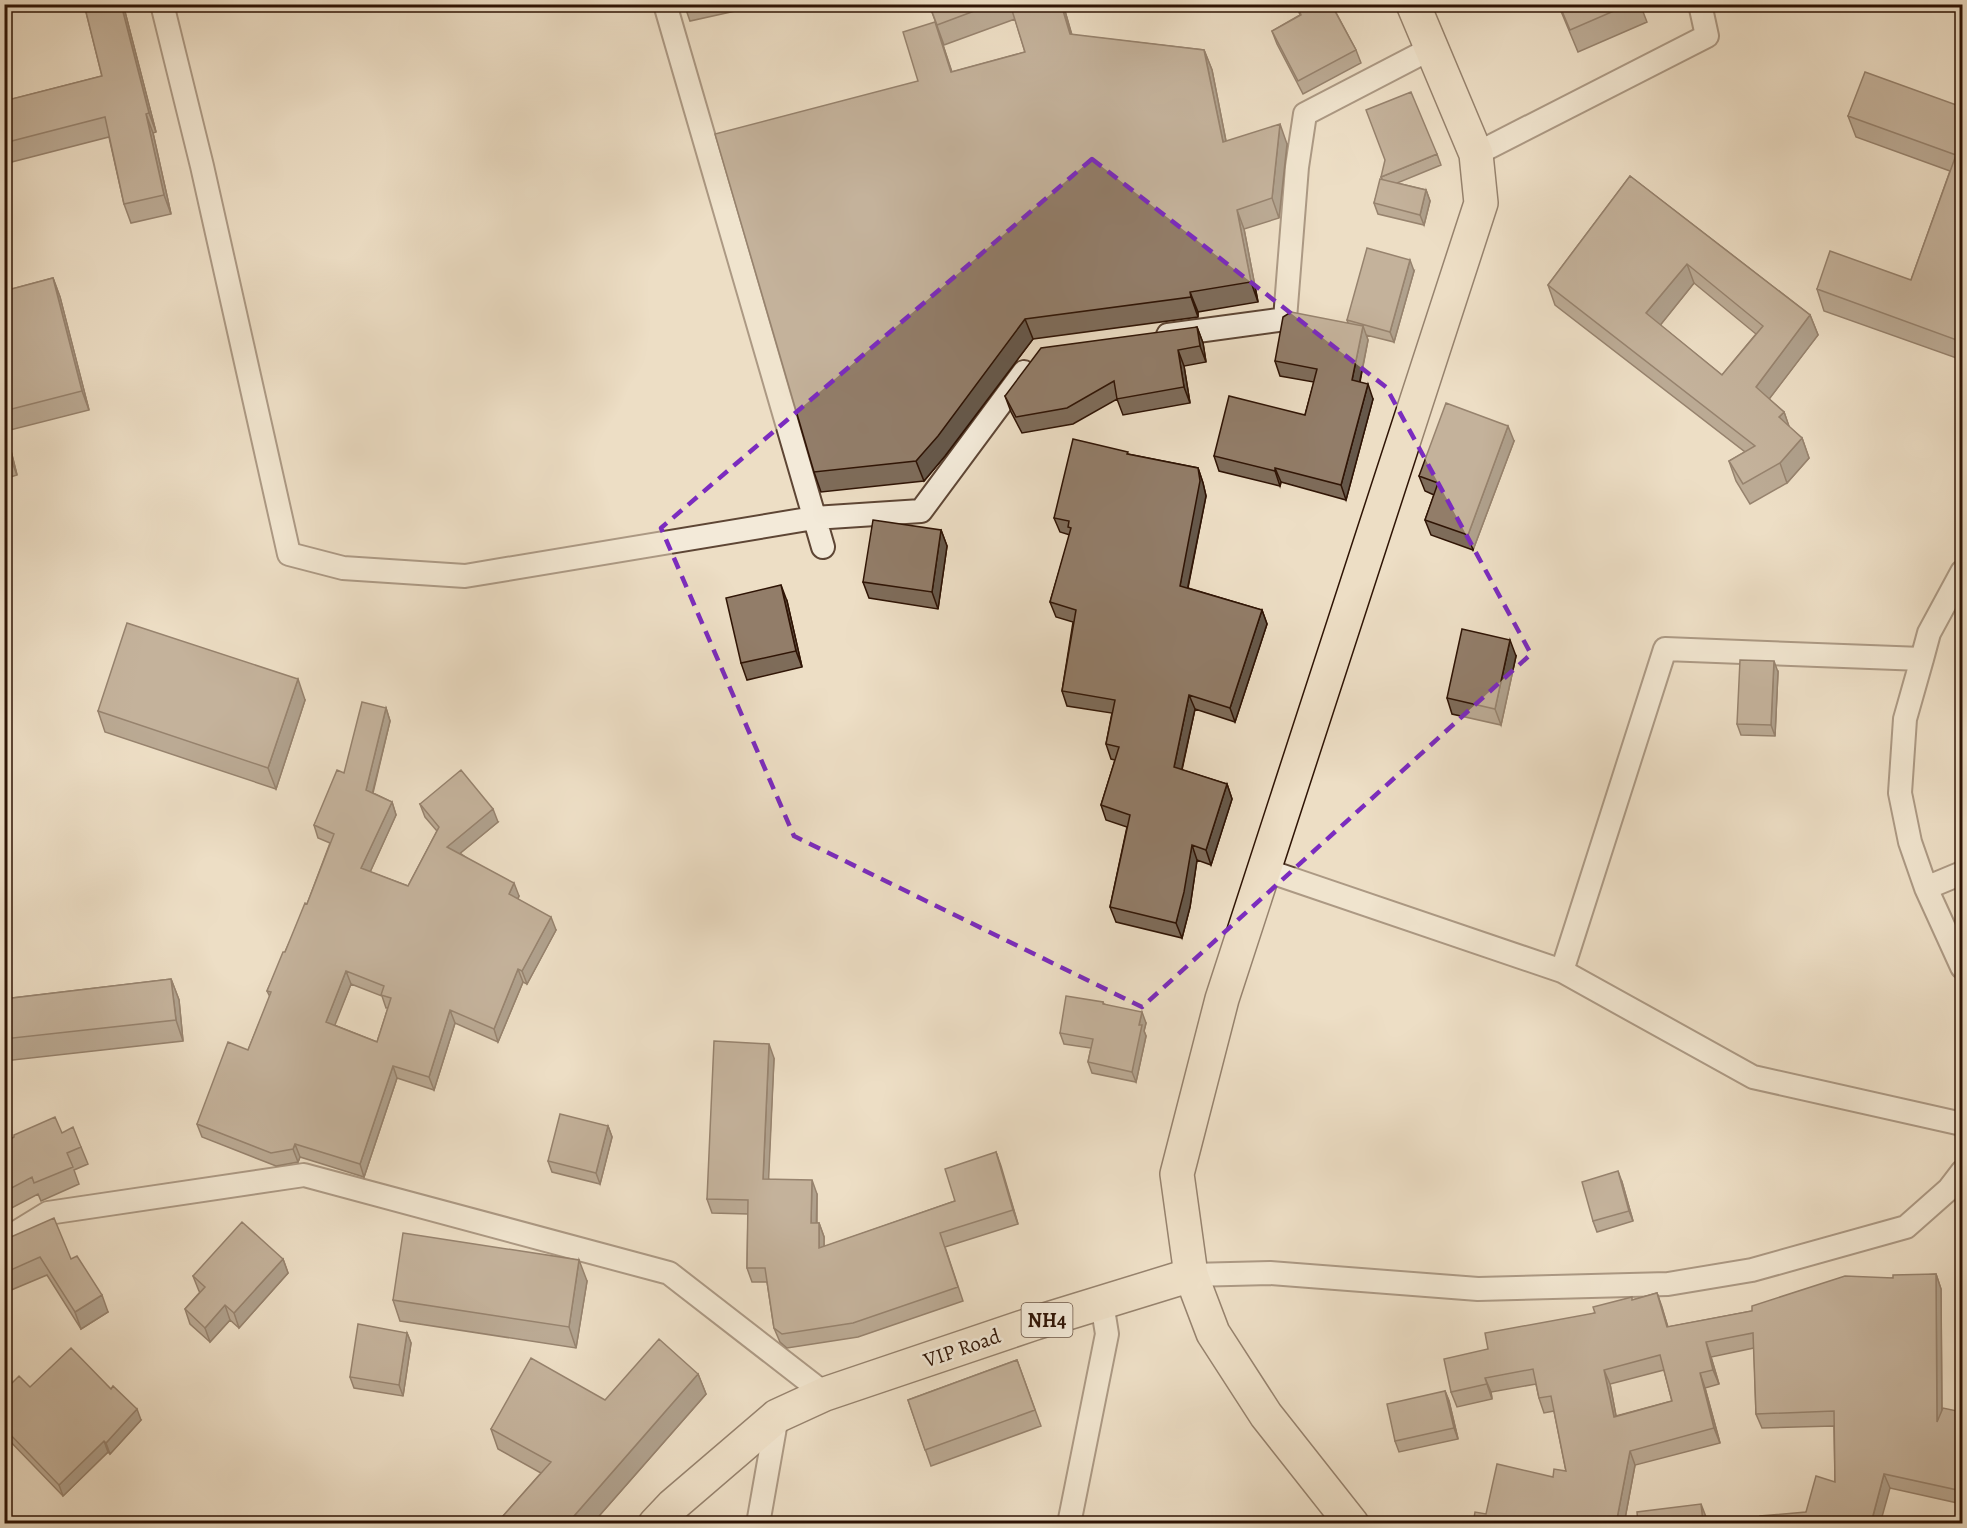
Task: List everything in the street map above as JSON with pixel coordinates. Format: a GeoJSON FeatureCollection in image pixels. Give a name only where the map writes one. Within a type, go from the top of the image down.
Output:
{"type":"FeatureCollection","features":[{"type":"Feature","properties":{"kind":"main road"},"geometry":{"type":"LineString","coordinates":[[1352,1524],[1266,1415],[1213,1333],[1191,1275],[1177,1174],[1222,999],[1481,203],[1476,154],[1413,4]]}},
{"type":"Feature","properties":{"kind":"main road","name":"VIP Road"},"geometry":{"type":"LineString","coordinates":[[655,1524],[672,1506],[777,1416],[825,1394],[1191,1275]]}},
{"type":"Feature","properties":{"kind":"street"},"geometry":{"type":"LineString","coordinates":[[162,4],[204,177],[289,554],[343,568],[465,576],[814,518],[921,511],[1039,351]]}},
{"type":"Feature","properties":{"kind":"street"},"geometry":{"type":"LineString","coordinates":[[664,4],[823,547]]}},
{"type":"Feature","properties":{"kind":"street"},"geometry":{"type":"LineString","coordinates":[[1476,154],[1707,36],[1700,4]]}},
{"type":"Feature","properties":{"kind":"street"},"geometry":{"type":"LineString","coordinates":[[1145,338],[1285,320],[1297,167],[1305,114],[1432,48]]}},
{"type":"Feature","properties":{"kind":"street"},"geometry":{"type":"LineString","coordinates":[[1962,572],[1929,633],[1905,719],[1900,793],[1910,842],[1926,888],[1962,967]]}},
{"type":"Feature","properties":{"kind":"street"},"geometry":{"type":"LineString","coordinates":[[1562,971],[1665,649],[1922,658]]}},
{"type":"Feature","properties":{"kind":"street"},"geometry":{"type":"LineString","coordinates":[[1265,870],[1562,971],[1753,1077],[1962,1124]]}},
{"type":"Feature","properties":{"kind":"street"},"geometry":{"type":"LineString","coordinates":[[1926,888],[1962,873]]}},
{"type":"Feature","properties":{"kind":"street"},"geometry":{"type":"LineString","coordinates":[[1191,1275],[1270,1273],[1478,1289],[1668,1284],[1752,1270],[1906,1227],[1949,1189],[1962,1172]]}},
{"type":"Feature","properties":{"kind":"street"},"geometry":{"type":"LineString","coordinates":[[4,1240],[48,1213],[304,1175],[669,1274],[825,1394]]}},
{"type":"Feature","properties":{"kind":"street"},"geometry":{"type":"LineString","coordinates":[[1069,1524],[1107,1334],[1102,1303]]}},
{"type":"Feature","properties":{"kind":"street"},"geometry":{"type":"LineString","coordinates":[[758,1524],[777,1416]]}},
{"type":"Feature","properties":{"kind":"highlighted area"},"geometry":{"type":"Polygon","coordinates":[[[1092,159],[1386,387],[1531,654],[1142,1007],[794,836],[661,528],[1092,159]]]}},
{"type":"Feature","properties":{"kind":"building"},"geometry":{"type":"Polygon","coordinates":[[[84,4],[121,4],[149,113],[146,114],[164,195],[124,204],[105,117],[4,143],[4,101],[102,76],[84,4]]]}},
{"type":"Feature","properties":{"kind":"building"},"geometry":{"type":"Polygon","coordinates":[[[929,4],[993,4],[937,25],[929,4]]]}},
{"type":"Feature","properties":{"kind":"building"},"geometry":{"type":"Polygon","coordinates":[[[1010,4],[1061,4],[1070,34],[1204,50],[1223,142],[1280,124],[1272,198],[1237,210],[1251,282],[1190,292],[1191,297],[1025,319],[938,436],[916,461],[814,472],[715,134],[918,81],[903,32],[935,22],[951,72],[1025,52],[1010,4]]]}},
{"type":"Feature","properties":{"kind":"building"},"geometry":{"type":"Polygon","coordinates":[[[1297,4],[1331,4],[1356,50],[1298,81],[1272,31],[1301,15],[1297,4]]]}},
{"type":"Feature","properties":{"kind":"building"},"geometry":{"type":"Polygon","coordinates":[[[1559,4],[1630,4],[1570,30],[1559,4]]]}},
{"type":"Feature","properties":{"kind":"building"},"geometry":{"type":"Polygon","coordinates":[[[1865,72],[1962,107],[1962,342],[1817,289],[1830,251],[1911,280],[1956,155],[1848,116],[1865,72]]]}},
{"type":"Feature","properties":{"kind":"building"},"geometry":{"type":"Polygon","coordinates":[[[1411,92],[1437,154],[1381,177],[1385,160],[1366,110],[1411,92]]]}},
{"type":"Feature","properties":{"kind":"building"},"geometry":{"type":"Polygon","coordinates":[[[1630,176],[1810,315],[1756,387],[1784,412],[1779,417],[1802,438],[1780,463],[1743,484],[1729,461],[1755,446],[1548,285],[1630,176]],[[1687,264],[1646,313],[1722,375],[1763,326],[1687,264]]]}},
{"type":"Feature","properties":{"kind":"building"},"geometry":{"type":"Polygon","coordinates":[[[1380,179],[1426,190],[1420,215],[1374,203],[1380,179]]]}},
{"type":"Feature","properties":{"kind":"building"},"geometry":{"type":"Polygon","coordinates":[[[1367,248],[1410,260],[1390,332],[1347,320],[1367,248]]]}},
{"type":"Feature","properties":{"kind":"building"},"geometry":{"type":"Polygon","coordinates":[[[53,278],[82,391],[4,411],[4,291],[53,278]]]}},
{"type":"Feature","properties":{"kind":"building"},"geometry":{"type":"Polygon","coordinates":[[[1291,312],[1363,326],[1352,380],[1368,384],[1341,485],[1275,468],[1275,471],[1214,456],[1229,396],[1305,415],[1317,369],[1275,361],[1283,317],[1291,312]]]}},
{"type":"Feature","properties":{"kind":"building"},"geometry":{"type":"Polygon","coordinates":[[[1197,327],[1200,346],[1178,350],[1184,387],[1117,399],[1114,381],[1067,408],[1016,417],[1005,396],[1041,348],[1197,327]]]}},
{"type":"Feature","properties":{"kind":"building"},"geometry":{"type":"Polygon","coordinates":[[[1446,403],[1508,426],[1468,535],[1425,520],[1438,483],[1419,476],[1446,403]]]}},
{"type":"Feature","properties":{"kind":"building"},"geometry":{"type":"Polygon","coordinates":[[[4,434],[10,457],[4,458],[4,434]]]}},
{"type":"Feature","properties":{"kind":"building"},"geometry":{"type":"Polygon","coordinates":[[[1073,439],[1128,452],[1127,454],[1198,468],[1200,481],[1180,586],[1262,610],[1230,708],[1189,695],[1174,767],[1227,784],[1206,850],[1192,845],[1176,923],[1110,907],[1130,815],[1101,805],[1119,747],[1106,744],[1115,700],[1062,691],[1076,610],[1050,602],[1071,528],[1068,527],[1069,521],[1054,518],[1073,439]]]}},
{"type":"Feature","properties":{"kind":"building"},"geometry":{"type":"Polygon","coordinates":[[[873,520],[941,530],[932,592],[863,582],[873,520]]]}},
{"type":"Feature","properties":{"kind":"building"},"geometry":{"type":"Polygon","coordinates":[[[781,585],[796,651],[741,663],[726,598],[781,585]]]}},
{"type":"Feature","properties":{"kind":"building"},"geometry":{"type":"Polygon","coordinates":[[[127,623],[298,679],[268,768],[98,711],[127,623]]]}},
{"type":"Feature","properties":{"kind":"building"},"geometry":{"type":"Polygon","coordinates":[[[1462,629],[1510,640],[1495,709],[1447,698],[1462,629]]]}},
{"type":"Feature","properties":{"kind":"building"},"geometry":{"type":"Polygon","coordinates":[[[1740,660],[1774,661],[1771,725],[1737,724],[1740,660]]]}},
{"type":"Feature","properties":{"kind":"building"},"geometry":{"type":"Polygon","coordinates":[[[362,702],[386,708],[366,790],[392,802],[361,868],[408,886],[439,827],[420,804],[461,770],[493,809],[447,847],[514,883],[509,894],[551,917],[522,971],[518,969],[494,1029],[450,1010],[429,1077],[393,1066],[360,1164],[295,1144],[293,1149],[271,1153],[197,1124],[228,1042],[248,1050],[271,992],[267,991],[305,903],[307,904],[334,834],[314,825],[337,770],[344,773],[362,702]],[[346,971],[326,1022],[377,1042],[391,998],[381,995],[384,986],[346,971]]]}},
{"type":"Feature","properties":{"kind":"building"},"geometry":{"type":"Polygon","coordinates":[[[171,979],[176,1020],[4,1039],[4,999],[171,979]]]}},
{"type":"Feature","properties":{"kind":"building"},"geometry":{"type":"Polygon","coordinates":[[[1066,996],[1142,1012],[1139,1025],[1142,1025],[1132,1072],[1088,1062],[1093,1039],[1060,1033],[1066,996]]]}},
{"type":"Feature","properties":{"kind":"building"},"geometry":{"type":"Polygon","coordinates":[[[714,1041],[769,1044],[763,1179],[812,1180],[811,1223],[819,1223],[819,1248],[955,1201],[945,1169],[996,1152],[1013,1210],[940,1233],[958,1287],[853,1323],[782,1334],[774,1328],[765,1268],[747,1268],[748,1200],[707,1199],[714,1041]]]}},
{"type":"Feature","properties":{"kind":"building"},"geometry":{"type":"Polygon","coordinates":[[[560,1114],[608,1126],[596,1173],[548,1161],[560,1114]]]}},
{"type":"Feature","properties":{"kind":"building"},"geometry":{"type":"Polygon","coordinates":[[[55,1117],[62,1133],[73,1127],[81,1147],[67,1153],[73,1167],[34,1183],[32,1177],[4,1192],[4,1143],[14,1135],[55,1117]]]}},
{"type":"Feature","properties":{"kind":"building"},"geometry":{"type":"Polygon","coordinates":[[[1618,1171],[1629,1211],[1593,1221],[1582,1182],[1618,1171]]]}},
{"type":"Feature","properties":{"kind":"building"},"geometry":{"type":"Polygon","coordinates":[[[54,1218],[71,1259],[77,1256],[102,1295],[75,1312],[40,1257],[4,1273],[4,1240],[54,1218]]]}},
{"type":"Feature","properties":{"kind":"building"},"geometry":{"type":"Polygon","coordinates":[[[242,1222],[283,1259],[234,1313],[225,1305],[205,1328],[185,1309],[205,1287],[193,1276],[242,1222]]]}},
{"type":"Feature","properties":{"kind":"building"},"geometry":{"type":"Polygon","coordinates":[[[403,1233],[579,1260],[569,1327],[393,1300],[403,1233]]]}},
{"type":"Feature","properties":{"kind":"building"},"geometry":{"type":"Polygon","coordinates":[[[1936,1274],[1937,1422],[1943,1408],[1962,1412],[1962,1491],[1884,1474],[1872,1524],[1761,1524],[1760,1516],[1806,1512],[1816,1476],[1835,1482],[1834,1411],[1756,1414],[1753,1333],[1706,1342],[1713,1370],[1700,1373],[1714,1428],[1630,1451],[1616,1524],[1473,1524],[1475,1512],[1486,1514],[1497,1464],[1553,1477],[1554,1469],[1566,1471],[1551,1396],[1539,1398],[1533,1369],[1485,1378],[1487,1384],[1451,1392],[1444,1359],[1488,1349],[1485,1333],[1595,1313],[1593,1307],[1657,1293],[1667,1327],[1752,1311],[1752,1306],[1845,1276],[1893,1278],[1893,1275],[1936,1274]],[[1660,1355],[1604,1370],[1614,1417],[1672,1401],[1660,1355]]]}},
{"type":"Feature","properties":{"kind":"building"},"geometry":{"type":"Polygon","coordinates":[[[358,1324],[407,1333],[399,1385],[350,1377],[358,1324]]]}},
{"type":"Feature","properties":{"kind":"building"},"geometry":{"type":"Polygon","coordinates":[[[659,1339],[698,1374],[567,1524],[496,1524],[551,1462],[491,1429],[531,1358],[605,1400],[659,1339]]]}},
{"type":"Feature","properties":{"kind":"building"},"geometry":{"type":"Polygon","coordinates":[[[71,1348],[111,1389],[113,1386],[137,1409],[106,1443],[104,1441],[59,1485],[4,1428],[4,1391],[19,1376],[30,1387],[71,1348]]]}},
{"type":"Feature","properties":{"kind":"building"},"geometry":{"type":"Polygon","coordinates":[[[1017,1360],[1035,1410],[925,1450],[908,1400],[1017,1360]]]}},
{"type":"Feature","properties":{"kind":"building"},"geometry":{"type":"Polygon","coordinates":[[[1445,1391],[1454,1428],[1395,1441],[1387,1404],[1445,1391]]]}},
{"type":"Feature","properties":{"kind":"building"},"geometry":{"type":"Polygon","coordinates":[[[1701,1504],[1703,1522],[1738,1519],[1739,1524],[1638,1524],[1637,1512],[1701,1504]]]}}]}
